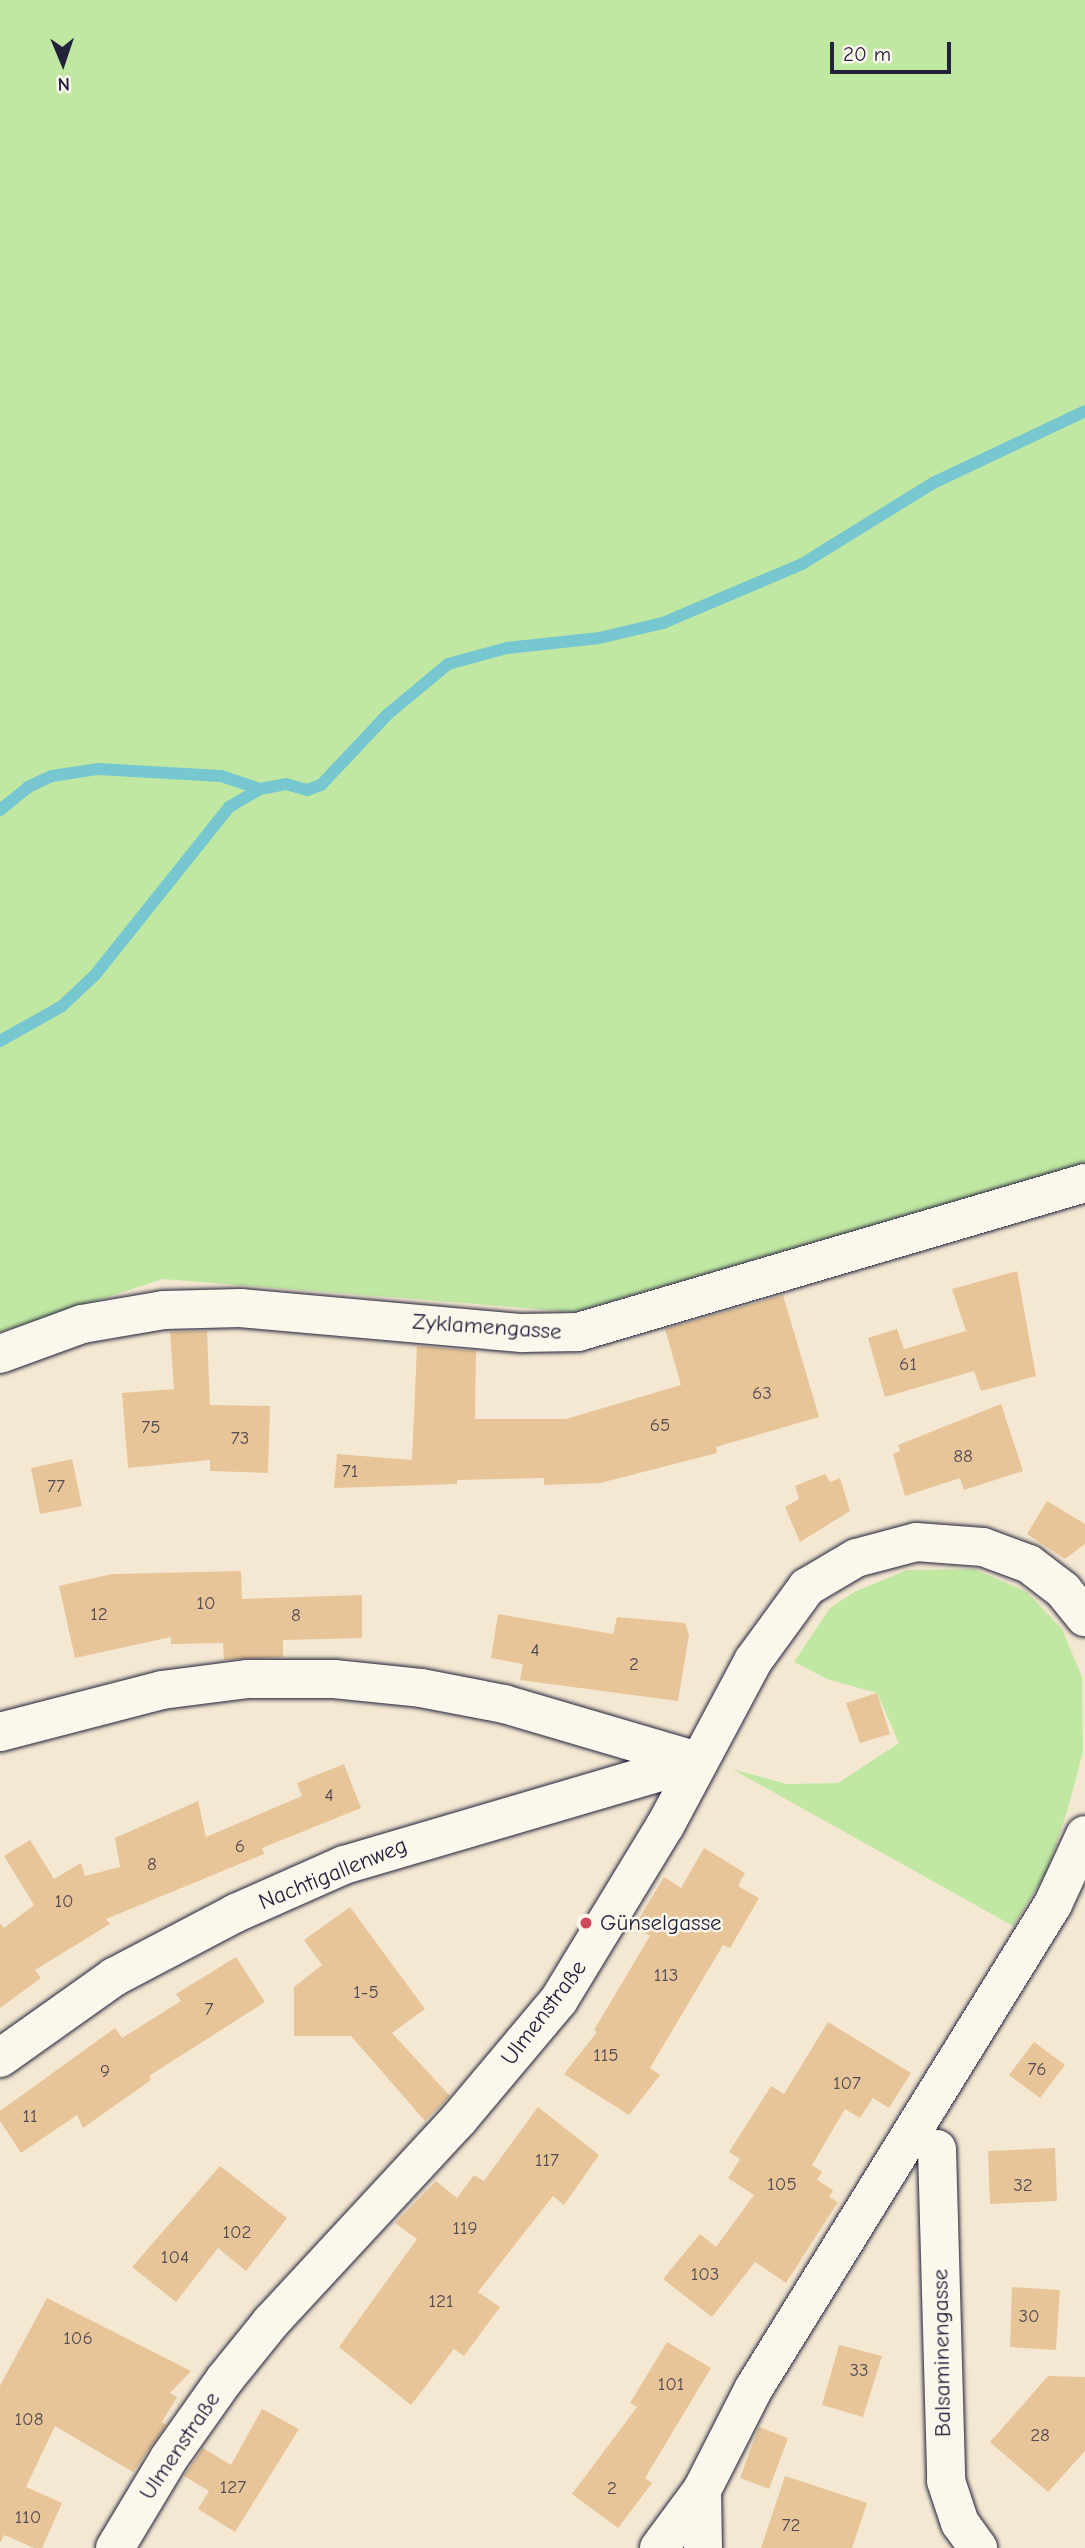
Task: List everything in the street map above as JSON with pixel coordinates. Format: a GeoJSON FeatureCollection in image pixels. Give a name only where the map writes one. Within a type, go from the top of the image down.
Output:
{"type":"FeatureCollection","features":[{"type":"Feature","properties":{"kind":"street","name":"Zyklamengasse"},"geometry":{"type":"LineString","coordinates":[[0,1354],[82,1324],[164,1310],[240,1308],[522,1333],[578,1332],[1085,1183]]}},
{"type":"Feature","properties":{"kind":"street","name":"Ulmenstraße"},"geometry":{"type":"LineString","coordinates":[[115,2548],[169,2458],[225,2379],[271,2322],[459,2119],[559,2000],[665,1826],[698,1760],[778,1623],[807,1587],[856,1558],[916,1542],[983,1547],[1029,1564],[1063,1590],[1085,1617]]}},
{"type":"Feature","properties":{"kind":"street"},"geometry":{"type":"LineString","coordinates":[[0,1732],[162,1690],[248,1679],[334,1679],[421,1688],[504,1704],[698,1760]]}},
{"type":"Feature","properties":{"kind":"street","name":"Nachtigallenweg"},"geometry":{"type":"LineString","coordinates":[[0,2058],[114,1977],[236,1913],[344,1865],[698,1760]]}},
{"type":"Feature","properties":{"kind":"street"},"geometry":{"type":"LineString","coordinates":[[659,2548],[702,2490],[768,2365],[1053,1903],[1085,1835]]}},
{"type":"Feature","properties":{"kind":"street","name":"Balsaminengasse"},"geometry":{"type":"LineString","coordinates":[[937,2149],[946,2481],[960,2523],[978,2548]]}},
{"type":"Feature","properties":{"kind":"street"},"geometry":{"type":"LineString","coordinates":[[702,2490],[703,2548]]}},
{"type":"Feature","properties":{"kind":"green space"},"geometry":{"type":"Polygon","coordinates":[[[0,0],[1085,0],[1085,1163],[574,1312],[163,1279],[0,1332],[0,0]]]}},
{"type":"Feature","properties":{"kind":"green space"},"geometry":{"type":"Polygon","coordinates":[[[974,1569],[1027,1592],[1062,1629],[1082,1677],[1083,1752],[1068,1808],[1047,1872],[1013,1926],[732,1769],[787,1784],[838,1783],[899,1743],[877,1693],[827,1679],[794,1662],[830,1608],[854,1592],[907,1570],[974,1569]]]}},
{"type":"Feature","properties":{"kind":"building"},"geometry":{"type":"Polygon","coordinates":[[[1017,1271],[1036,1376],[981,1391],[974,1371],[885,1397],[868,1338],[897,1329],[904,1349],[966,1331],[952,1289],[1017,1271]]]}},
{"type":"Feature","properties":{"kind":"building"},"geometry":{"type":"Polygon","coordinates":[[[783,1295],[819,1417],[716,1447],[717,1453],[600,1483],[544,1485],[544,1478],[457,1480],[457,1484],[334,1488],[337,1454],[412,1460],[417,1346],[476,1351],[475,1419],[566,1419],[681,1385],[665,1329],[783,1295]]]}},
{"type":"Feature","properties":{"kind":"building"},"geometry":{"type":"Polygon","coordinates":[[[207,1331],[210,1405],[270,1406],[268,1473],[210,1471],[210,1460],[128,1468],[122,1393],[174,1389],[170,1332],[207,1331]]]}},
{"type":"Feature","properties":{"kind":"building"},"geometry":{"type":"Polygon","coordinates":[[[1001,1404],[1023,1471],[964,1490],[960,1478],[905,1496],[893,1454],[900,1451],[898,1445],[1001,1404]]]}},
{"type":"Feature","properties":{"kind":"building"},"geometry":{"type":"Polygon","coordinates":[[[72,1459],[82,1506],[40,1514],[31,1468],[72,1459]]]}},
{"type":"Feature","properties":{"kind":"building"},"geometry":{"type":"Polygon","coordinates":[[[825,1474],[830,1482],[840,1478],[850,1511],[800,1542],[785,1507],[799,1499],[795,1486],[825,1474]]]}},
{"type":"Feature","properties":{"kind":"building"},"geometry":{"type":"Polygon","coordinates":[[[1047,1501],[1085,1524],[1085,1544],[1065,1559],[1027,1534],[1047,1501]]]}},
{"type":"Feature","properties":{"kind":"building"},"geometry":{"type":"Polygon","coordinates":[[[241,1571],[242,1599],[362,1595],[362,1638],[283,1640],[283,1657],[224,1660],[223,1643],[171,1644],[171,1637],[75,1658],[59,1586],[112,1574],[241,1571]]]}},
{"type":"Feature","properties":{"kind":"building"},"geometry":{"type":"Polygon","coordinates":[[[498,1614],[613,1634],[617,1617],[685,1623],[689,1635],[678,1701],[520,1680],[523,1664],[491,1658],[498,1614]]]}},
{"type":"Feature","properties":{"kind":"building"},"geometry":{"type":"Polygon","coordinates":[[[877,1693],[890,1734],[860,1743],[846,1703],[877,1693]]]}},
{"type":"Feature","properties":{"kind":"building"},"geometry":{"type":"Polygon","coordinates":[[[344,1764],[361,1808],[262,1848],[264,1854],[106,1919],[110,1924],[35,1970],[41,1978],[0,2008],[0,1923],[4,1928],[34,1905],[4,1856],[30,1840],[54,1879],[81,1863],[85,1876],[120,1867],[115,1838],[198,1801],[206,1837],[302,1796],[297,1783],[344,1764]]]}},
{"type":"Feature","properties":{"kind":"building"},"geometry":{"type":"Polygon","coordinates":[[[704,1848],[745,1873],[738,1886],[759,1898],[730,1948],[723,1945],[650,2068],[660,2075],[629,2115],[564,2074],[597,2032],[594,2030],[650,1936],[634,1927],[664,1877],[681,1888],[704,1848]]]}},
{"type":"Feature","properties":{"kind":"building"},"geometry":{"type":"Polygon","coordinates":[[[350,1907],[425,2009],[392,2033],[450,2096],[425,2121],[351,2036],[294,2036],[294,1987],[322,1965],[304,1940],[350,1907]]]}},
{"type":"Feature","properties":{"kind":"building"},"geometry":{"type":"Polygon","coordinates":[[[236,1957],[265,2002],[149,2076],[151,2080],[83,2128],[77,2115],[21,2153],[0,2121],[0,2111],[115,2028],[122,2038],[181,2001],[176,1994],[236,1957]]]}},
{"type":"Feature","properties":{"kind":"building"},"geometry":{"type":"Polygon","coordinates":[[[828,2022],[911,2073],[889,2108],[873,2098],[860,2118],[845,2109],[812,2165],[822,2172],[817,2180],[833,2190],[829,2197],[838,2202],[786,2283],[755,2262],[712,2317],[663,2279],[700,2234],[716,2247],[754,2195],[728,2178],[740,2159],[729,2152],[771,2086],[784,2094],[828,2022]]]}},
{"type":"Feature","properties":{"kind":"building"},"geometry":{"type":"Polygon","coordinates":[[[1034,2042],[1065,2065],[1040,2098],[1009,2075],[1034,2042]]]}},
{"type":"Feature","properties":{"kind":"building"},"geometry":{"type":"Polygon","coordinates":[[[538,2107],[599,2155],[564,2205],[553,2196],[478,2292],[500,2307],[464,2356],[454,2349],[411,2405],[339,2347],[417,2239],[395,2223],[436,2181],[457,2198],[474,2175],[484,2181],[538,2107]]]}},
{"type":"Feature","properties":{"kind":"building"},"geometry":{"type":"Polygon","coordinates":[[[1055,2148],[1057,2201],[990,2204],[988,2151],[1055,2148]]]}},
{"type":"Feature","properties":{"kind":"building"},"geometry":{"type":"Polygon","coordinates":[[[220,2166],[287,2218],[246,2271],[218,2248],[176,2302],[132,2267],[220,2166]]]}},
{"type":"Feature","properties":{"kind":"building"},"geometry":{"type":"Polygon","coordinates":[[[1012,2287],[1060,2290],[1056,2350],[1010,2347],[1012,2287]]]}},
{"type":"Feature","properties":{"kind":"building"},"geometry":{"type":"Polygon","coordinates":[[[47,2298],[191,2371],[170,2393],[177,2397],[162,2422],[166,2425],[133,2472],[55,2426],[26,2487],[62,2503],[42,2548],[34,2548],[4,2535],[0,2543],[0,2386],[47,2298]]]}},
{"type":"Feature","properties":{"kind":"building"},"geometry":{"type":"Polygon","coordinates":[[[667,2342],[711,2368],[645,2478],[652,2483],[618,2528],[572,2494],[637,2407],[630,2403],[667,2342]]]}},
{"type":"Feature","properties":{"kind":"building"},"geometry":{"type":"Polygon","coordinates":[[[839,2345],[882,2356],[863,2417],[822,2405],[839,2345]]]}},
{"type":"Feature","properties":{"kind":"building"},"geometry":{"type":"Polygon","coordinates":[[[1048,2376],[1085,2377],[1085,2451],[1048,2492],[990,2442],[1048,2376]]]}},
{"type":"Feature","properties":{"kind":"building"},"geometry":{"type":"Polygon","coordinates":[[[262,2409],[299,2429],[235,2532],[198,2509],[209,2491],[184,2476],[203,2448],[231,2465],[262,2409]]]}},
{"type":"Feature","properties":{"kind":"building"},"geometry":{"type":"Polygon","coordinates":[[[759,2427],[788,2438],[769,2489],[740,2478],[759,2427]]]}},
{"type":"Feature","properties":{"kind":"building"},"geometry":{"type":"Polygon","coordinates":[[[785,2476],[867,2503],[852,2548],[761,2548],[785,2476]]]}},
{"type":"Feature","properties":{"kind":"waterway"},"geometry":{"type":"LineString","coordinates":[[0,1041],[62,1006],[95,975],[229,807],[260,789],[286,784],[307,790],[321,785],[388,714],[448,664],[507,648],[599,638],[663,623],[802,564],[933,483],[1085,411]]}},
{"type":"Feature","properties":{"kind":"waterway"},"geometry":{"type":"LineString","coordinates":[[0,810],[28,787],[52,776],[98,769],[221,776],[260,789]]}},
{"type":"Feature","properties":{"kind":"place","name":"Günselgasse"},"geometry":{"type":"Point","coordinates":[586,1923]}}]}
